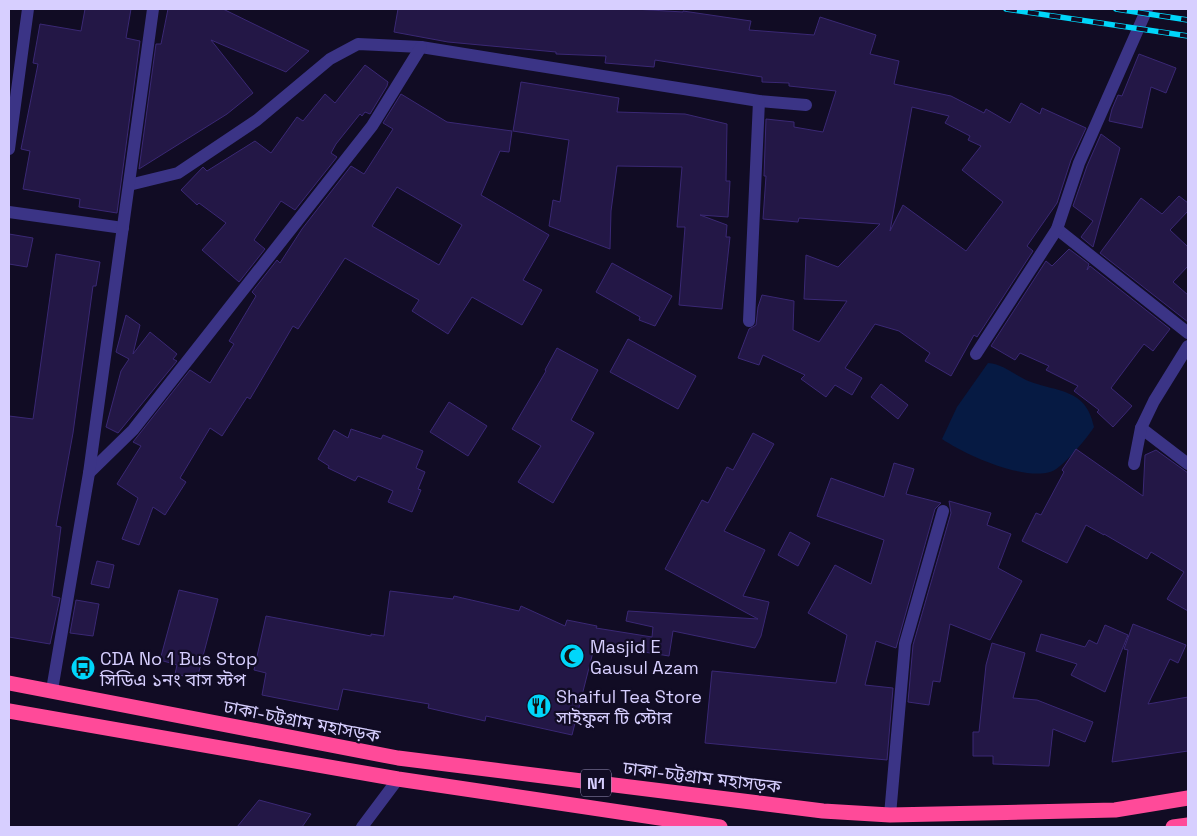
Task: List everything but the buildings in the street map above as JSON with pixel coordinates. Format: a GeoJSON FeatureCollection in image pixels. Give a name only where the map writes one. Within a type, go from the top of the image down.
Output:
{"type":"FeatureCollection","features":[{"type":"Feature","properties":{"kind":"highway","name":"ঢাকা-চট্টগ্রাম মহাসড়ক"},"geometry":{"type":"LineString","coordinates":[[9,683],[398,758],[823,811],[890,815],[1115,810],[1188,798]]}},
{"type":"Feature","properties":{"kind":"highway","name":"N1"},"geometry":{"type":"LineString","coordinates":[[9,711],[398,779],[720,827]]}},
{"type":"Feature","properties":{"kind":"highway"},"geometry":{"type":"LineString","coordinates":[[1173,827],[1188,824]]}},
{"type":"Feature","properties":{"kind":"street"},"geometry":{"type":"LineString","coordinates":[[9,149],[28,9]]}},
{"type":"Feature","properties":{"kind":"street"},"geometry":{"type":"LineString","coordinates":[[52,690],[90,473],[153,9]]}},
{"type":"Feature","properties":{"kind":"street"},"geometry":{"type":"LineString","coordinates":[[976,354],[1056,229],[1083,155],[1148,9]]}},
{"type":"Feature","properties":{"kind":"street"},"geometry":{"type":"LineString","coordinates":[[129,186],[178,173],[257,120],[330,59],[358,44],[421,47],[759,102],[806,105]]}},
{"type":"Feature","properties":{"kind":"street"},"geometry":{"type":"LineString","coordinates":[[90,473],[133,430],[372,126],[421,47]]}},
{"type":"Feature","properties":{"kind":"street"},"geometry":{"type":"LineString","coordinates":[[749,321],[759,102]]}},
{"type":"Feature","properties":{"kind":"street"},"geometry":{"type":"LineString","coordinates":[[9,212],[123,228]]}},
{"type":"Feature","properties":{"kind":"street"},"geometry":{"type":"LineString","coordinates":[[1056,229],[1188,333]]}},
{"type":"Feature","properties":{"kind":"street"},"geometry":{"type":"LineString","coordinates":[[1134,464],[1141,428],[1154,401],[1188,346]]}},
{"type":"Feature","properties":{"kind":"street"},"geometry":{"type":"LineString","coordinates":[[1141,428],[1188,464]]}},
{"type":"Feature","properties":{"kind":"street"},"geometry":{"type":"LineString","coordinates":[[890,815],[905,644],[942,511]]}},
{"type":"Feature","properties":{"kind":"street"},"geometry":{"type":"LineString","coordinates":[[362,827],[398,779]]}},
{"type":"Feature","properties":{"kind":"water"},"geometry":{"type":"Polygon","coordinates":[[[988,363],[1003,367],[1026,380],[1069,393],[1084,405],[1090,414],[1094,427],[1074,452],[1055,470],[1038,474],[1009,469],[979,459],[942,439],[957,407],[988,363]]]}},
{"type":"Feature","properties":{"kind":"railway"},"geometry":{"type":"LineString","coordinates":[[1006,9],[1188,36]]}},
{"type":"Feature","properties":{"kind":"railway"},"geometry":{"type":"LineString","coordinates":[[1116,9],[1188,20]]}},
{"type":"Feature","properties":{"kind":"place","name":"Masjid E Gausul Azam"},"geometry":{"type":"Point","coordinates":[572,656]}},
{"type":"Feature","properties":{"kind":"place","name":"CDA No 1 Bus Stop সিডিএ ১নং বাস স্টপ"},"geometry":{"type":"Point","coordinates":[83,668]}},
{"type":"Feature","properties":{"kind":"place","name":"Shaiful Tea Store সাইফুল টি স্টোর"},"geometry":{"type":"Point","coordinates":[539,706]}}]}
